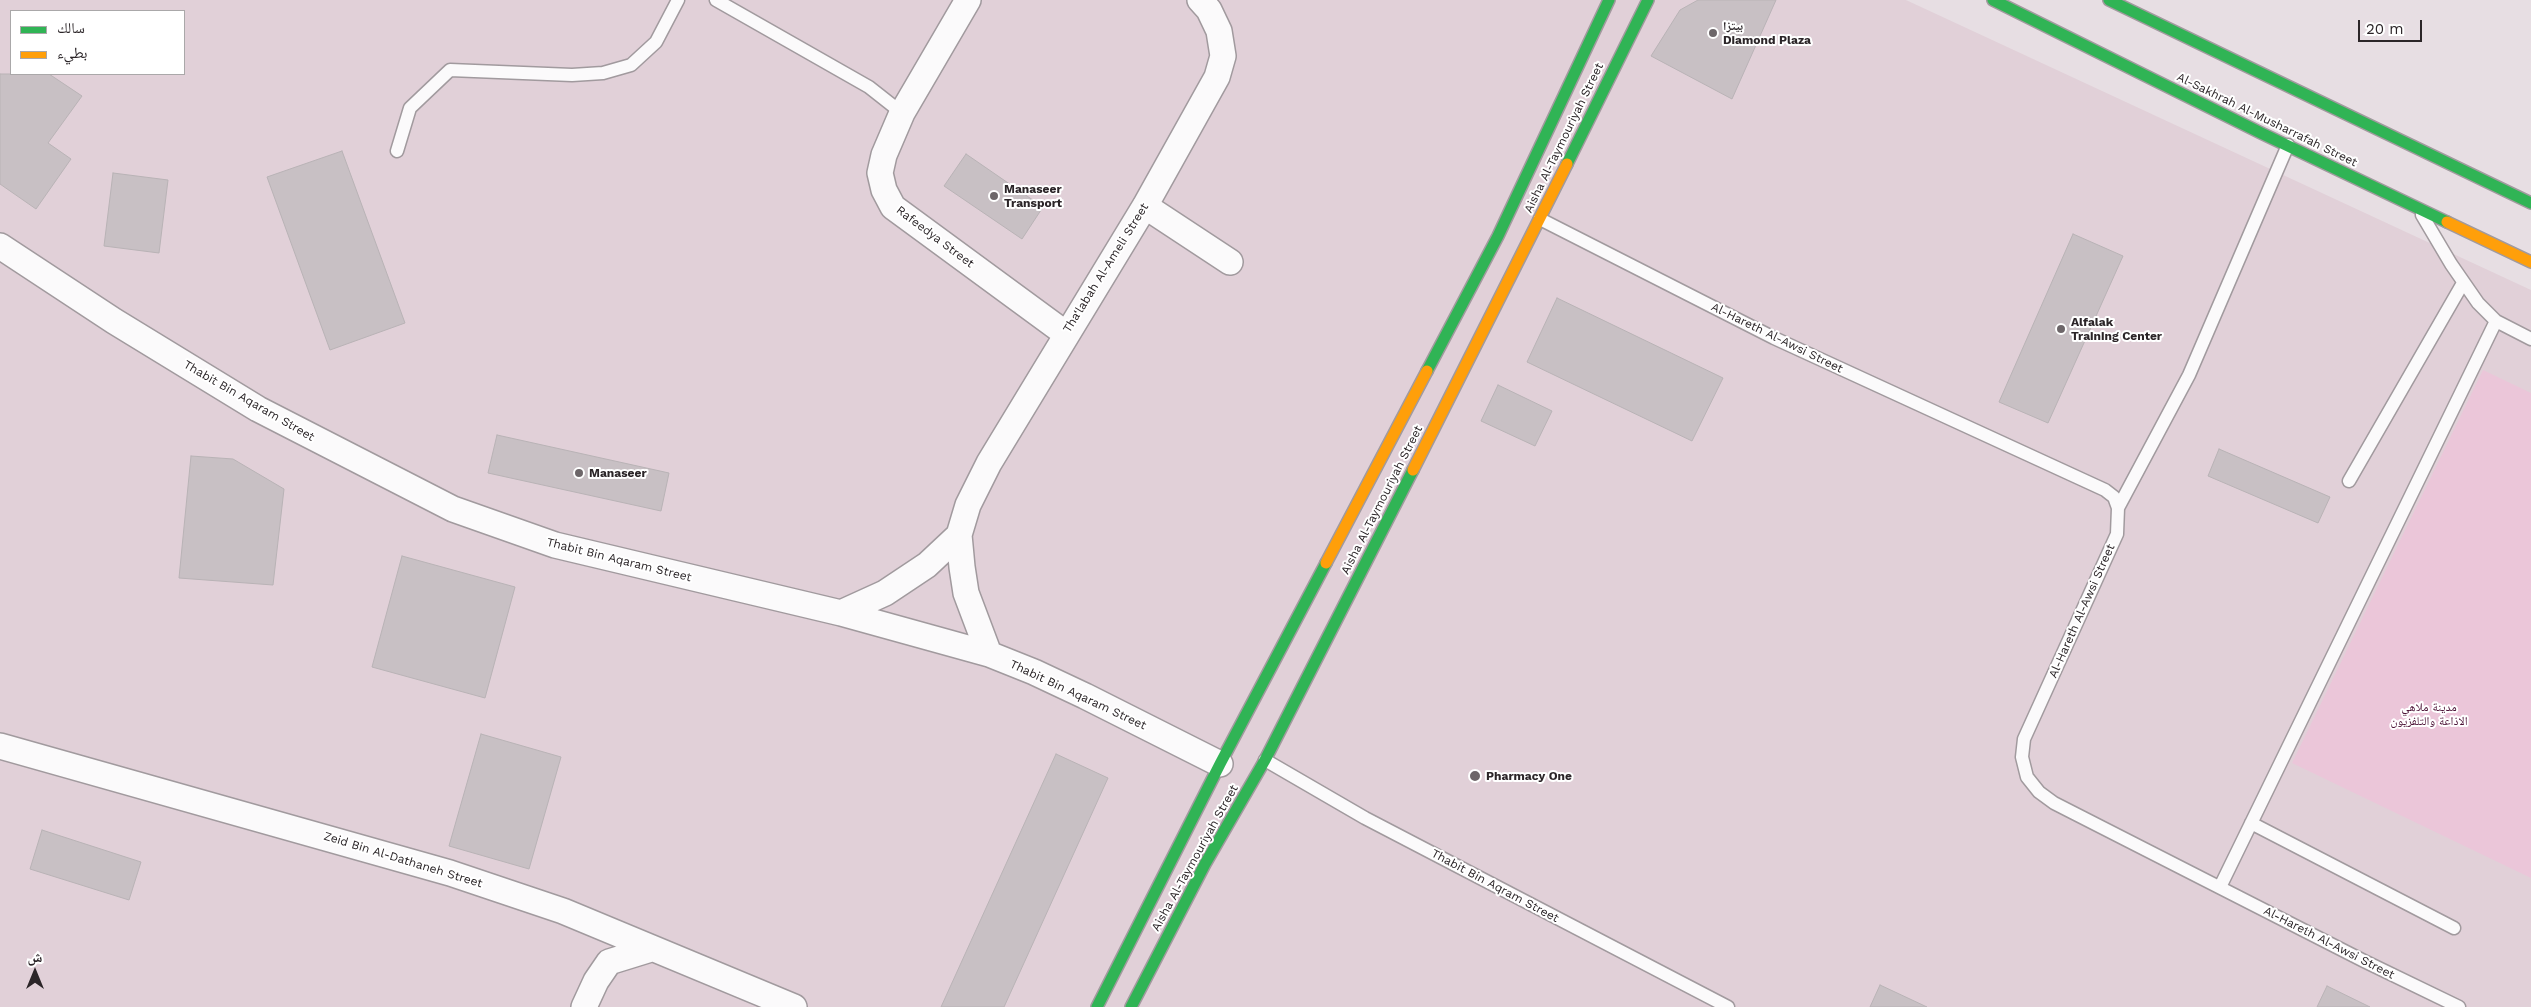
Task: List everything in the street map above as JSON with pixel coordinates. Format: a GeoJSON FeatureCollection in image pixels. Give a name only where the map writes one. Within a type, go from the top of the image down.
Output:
{"type":"FeatureCollection","features":[{"type":"Feature","properties":{"kind":"street","name":"Rafeedya Street"},"geometry":{"type":"LineString","coordinates":[[968,0],[902,113],[884,155],[880,174],[884,190],[893,207],[1066,334]]}},
{"type":"Feature","properties":{"kind":"street","name":"Tha‘labah Al-Ameli Street"},"geometry":{"type":"LineString","coordinates":[[990,654],[966,593],[959,535],[968,505],[989,464],[1145,206],[1218,77],[1223,56],[1219,31],[1209,10],[1200,0]]}},
{"type":"Feature","properties":{"kind":"street","name":"Aisha Al-Taymouriyah Street"},"geometry":{"type":"LineString","coordinates":[[1097,1007],[1220,764],[1498,236],[1608,0]]}},
{"type":"Feature","properties":{"kind":"street","name":"Al-Sakhrah Al-Musharrafah Street"},"geometry":{"type":"LineString","coordinates":[[1993,0],[2531,262]]}},
{"type":"Feature","properties":{"kind":"street"},"geometry":{"type":"LineString","coordinates":[[2109,0],[2531,203]]}},
{"type":"Feature","properties":{"kind":"street","name":"Aisha Al-Taymouriyah Street"},"geometry":{"type":"LineString","coordinates":[[1131,1007],[1205,864],[1265,760],[1540,220],[1648,1]]}},
{"type":"Feature","properties":{"kind":"street"},"geometry":{"type":"LineString","coordinates":[[1589,38],[1591,10]]}},
{"type":"Feature","properties":{"kind":"street"},"geometry":{"type":"LineString","coordinates":[[1145,206],[1230,262]]}},
{"type":"Feature","properties":{"kind":"street","name":"Thabit Bin Aqaram Street"},"geometry":{"type":"LineString","coordinates":[[0,246],[114,321],[258,409],[453,509],[554,546],[841,613],[990,654],[1085,696],[1220,764]]}},
{"type":"Feature","properties":{"kind":"street"},"geometry":{"type":"LineString","coordinates":[[841,613],[885,593],[927,565],[959,535]]}},
{"type":"Feature","properties":{"kind":"street","name":"Zeid Bin Al-Dathaneh Street"},"geometry":{"type":"LineString","coordinates":[[0,746],[450,872],[563,912],[794,1007]]}},
{"type":"Feature","properties":{"kind":"street"},"geometry":{"type":"LineString","coordinates":[[584,1007],[599,976],[609,962],[620,957],[651,949]]}},
{"type":"Feature","properties":{"kind":"lane"},"geometry":{"type":"LineString","coordinates":[[397,151],[410,108],[450,70],[572,75],[603,73],[630,65],[656,42],[678,0]]}},
{"type":"Feature","properties":{"kind":"lane"},"geometry":{"type":"LineString","coordinates":[[716,0],[869,87],[902,113]]}},
{"type":"Feature","properties":{"kind":"lane"},"geometry":{"type":"LineString","coordinates":[[2118,508],[2189,375],[2288,145]]}},
{"type":"Feature","properties":{"kind":"lane"},"geometry":{"type":"LineString","coordinates":[[2418,208],[2463,283],[2496,321],[2531,340]]}},
{"type":"Feature","properties":{"kind":"lane","name":"Al-Hareth Al-Awsi Street"},"geometry":{"type":"LineString","coordinates":[[1540,220],[1774,338],[2105,490],[2114,497],[2118,508],[2117,534],[2024,739],[2022,757],[2027,777],[2039,792],[2054,802],[2459,1007]]}},
{"type":"Feature","properties":{"kind":"lane"},"geometry":{"type":"LineString","coordinates":[[2349,481],[2463,283]]}},
{"type":"Feature","properties":{"kind":"lane"},"geometry":{"type":"LineString","coordinates":[[2220,887],[2496,321]]}},
{"type":"Feature","properties":{"kind":"lane","name":"Thabit Bin Aqram Street"},"geometry":{"type":"LineString","coordinates":[[1265,760],[1365,818],[1728,1007]]}},
{"type":"Feature","properties":{"kind":"lane"},"geometry":{"type":"LineString","coordinates":[[2251,823],[2454,928]]}},
{"type":"Feature","properties":{"kind":"shaded area"},"geometry":{"type":"Polygon","coordinates":[[[0,0],[1906,0],[2531,290],[2531,1007],[0,1007],[0,0]]]}},
{"type":"Feature","properties":{"kind":"green space","name":"مدينة ملاهي الاذاعة والتلفزيون"},"geometry":{"type":"Polygon","coordinates":[[[2483,370],[2531,393],[2531,878],[2292,763],[2483,370]]]}},
{"type":"Feature","properties":{"kind":"building","name":"بيتزا Diamond Plaza"},"geometry":{"type":"Polygon","coordinates":[[[1698,0],[1776,0],[1732,99],[1651,56],[1680,10],[1698,0]]]}},
{"type":"Feature","properties":{"kind":"building"},"geometry":{"type":"Polygon","coordinates":[[[0,74],[50,75],[82,96],[48,143],[71,159],[36,209],[0,184],[0,74]]]}},
{"type":"Feature","properties":{"kind":"building"},"geometry":{"type":"Polygon","coordinates":[[[342,151],[405,323],[330,350],[267,177],[342,151]]]}},
{"type":"Feature","properties":{"kind":"building","name":"Manaseer Transport"},"geometry":{"type":"Polygon","coordinates":[[[966,154],[1043,207],[1022,239],[944,186],[966,154]]]}},
{"type":"Feature","properties":{"kind":"building"},"geometry":{"type":"Polygon","coordinates":[[[113,173],[168,180],[159,253],[104,246],[113,173]]]}},
{"type":"Feature","properties":{"kind":"building","name":"Alfalak Training Center"},"geometry":{"type":"Polygon","coordinates":[[[2073,234],[2123,256],[2048,423],[1999,402],[2073,234]]]}},
{"type":"Feature","properties":{"kind":"building"},"geometry":{"type":"Polygon","coordinates":[[[1557,298],[1723,378],[1692,441],[1527,362],[1557,298]]]}},
{"type":"Feature","properties":{"kind":"building"},"geometry":{"type":"Polygon","coordinates":[[[1498,385],[1552,411],[1535,446],[1481,421],[1498,385]]]}},
{"type":"Feature","properties":{"kind":"building","name":"Manaseer"},"geometry":{"type":"Polygon","coordinates":[[[497,435],[669,473],[661,511],[488,473],[497,435]]]}},
{"type":"Feature","properties":{"kind":"building"},"geometry":{"type":"Polygon","coordinates":[[[2219,449],[2330,497],[2318,523],[2208,476],[2219,449]]]}},
{"type":"Feature","properties":{"kind":"building"},"geometry":{"type":"Polygon","coordinates":[[[191,456],[233,459],[284,489],[273,585],[179,578],[191,456]]]}},
{"type":"Feature","properties":{"kind":"building"},"geometry":{"type":"Polygon","coordinates":[[[402,556],[515,587],[485,698],[372,667],[402,556]]]}},
{"type":"Feature","properties":{"kind":"building"},"geometry":{"type":"Polygon","coordinates":[[[481,734],[561,757],[529,869],[449,846],[481,734]]]}},
{"type":"Feature","properties":{"kind":"building"},"geometry":{"type":"Polygon","coordinates":[[[1056,754],[1108,778],[1004,1007],[941,1007],[1056,754]]]}},
{"type":"Feature","properties":{"kind":"building"},"geometry":{"type":"Polygon","coordinates":[[[42,830],[141,862],[129,900],[30,869],[42,830]]]}},
{"type":"Feature","properties":{"kind":"building"},"geometry":{"type":"Polygon","coordinates":[[[1880,985],[1927,1007],[1870,1007],[1880,985]]]}},
{"type":"Feature","properties":{"kind":"building"},"geometry":{"type":"Polygon","coordinates":[[[2327,986],[2370,1007],[2317,1007],[2327,986]]]}},
{"type":"Feature","properties":{"kind":"traffic: fast"},"geometry":{"type":"LineString","coordinates":[[1427,371],[1498,236],[1609,0]]}},
{"type":"Feature","properties":{"kind":"traffic: fast"},"geometry":{"type":"LineString","coordinates":[[1567,164],[1648,0]]}},
{"type":"Feature","properties":{"kind":"traffic: fast"},"geometry":{"type":"LineString","coordinates":[[1993,0],[2261,133],[2447,222]]}},
{"type":"Feature","properties":{"kind":"traffic: fast"},"geometry":{"type":"LineString","coordinates":[[2109,0],[2531,203]]}},
{"type":"Feature","properties":{"kind":"traffic: fast"},"geometry":{"type":"LineString","coordinates":[[1131,1007],[1205,864],[1265,760],[1413,470]]}},
{"type":"Feature","properties":{"kind":"traffic: fast"},"geometry":{"type":"LineString","coordinates":[[1097,1007],[1220,764],[1326,563]]}},
{"type":"Feature","properties":{"kind":"traffic: slow"},"geometry":{"type":"LineString","coordinates":[[1413,470],[1567,164]]}},
{"type":"Feature","properties":{"kind":"traffic: slow"},"geometry":{"type":"LineString","coordinates":[[2447,222],[2531,262]]}},
{"type":"Feature","properties":{"kind":"traffic: slow"},"geometry":{"type":"LineString","coordinates":[[1326,563],[1427,371]]}},
{"type":"Feature","properties":{"kind":"place","name":"بيتزا Diamond Plaza"},"geometry":{"type":"Point","coordinates":[1713,33]}},
{"type":"Feature","properties":{"kind":"place","name":"Manaseer Transport"},"geometry":{"type":"Point","coordinates":[994,196]}},
{"type":"Feature","properties":{"kind":"place","name":"Alfalak Training Center"},"geometry":{"type":"Point","coordinates":[2061,329]}},
{"type":"Feature","properties":{"kind":"place","name":"Manaseer"},"geometry":{"type":"Point","coordinates":[579,473]}},
{"type":"Feature","properties":{"kind":"place","name":"Pharmacy One"},"geometry":{"type":"Point","coordinates":[1475,776]}}]}
